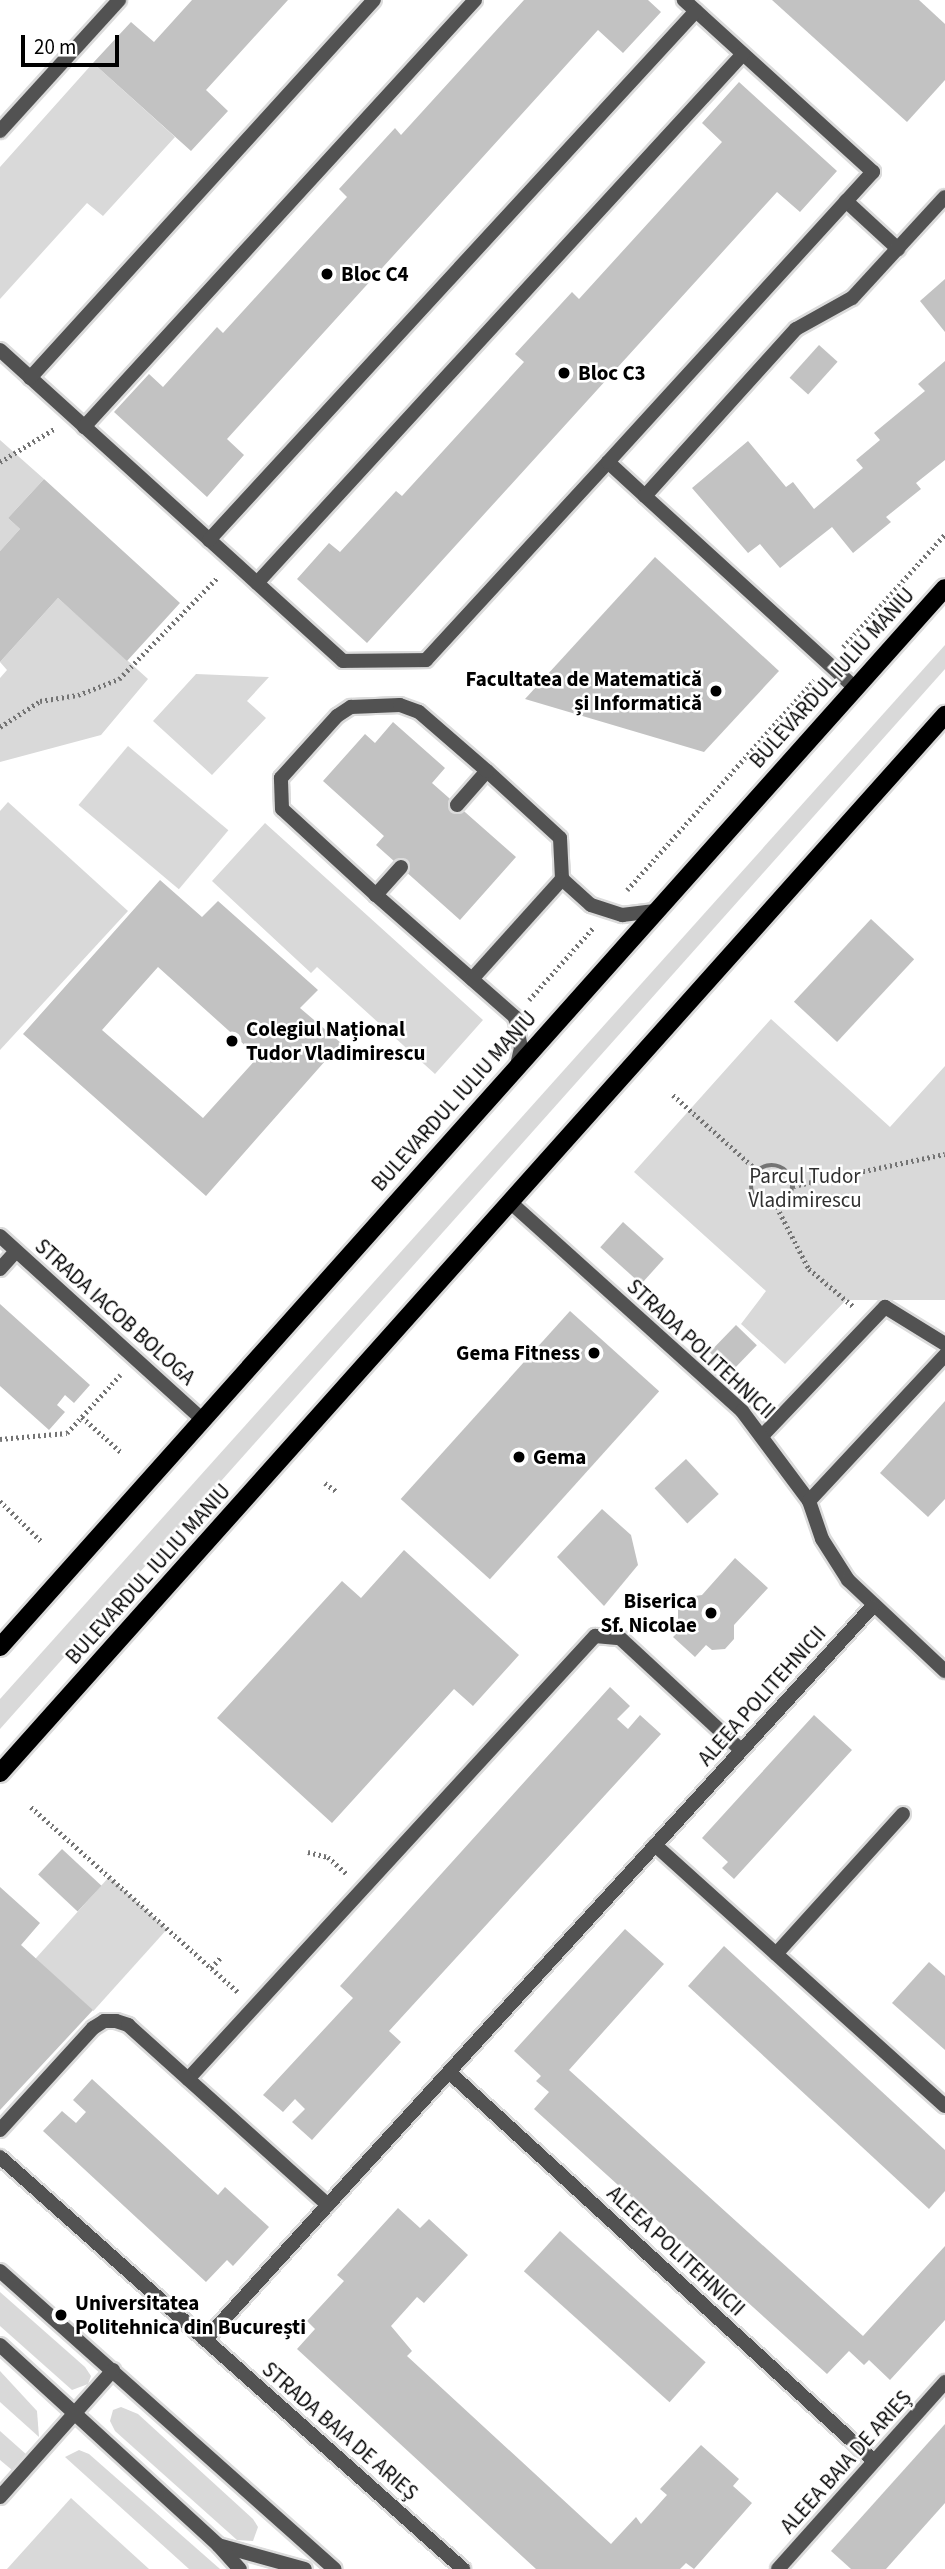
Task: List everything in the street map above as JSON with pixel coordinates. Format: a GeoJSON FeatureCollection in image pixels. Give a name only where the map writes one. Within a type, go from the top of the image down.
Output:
{"type":"FeatureCollection","features":[{"type":"Feature","properties":{"kind":"main road","name":"BULEVARDUL IULIU MANIU"},"geometry":{"type":"LineString","coordinates":[[0,1647],[653,911],[945,588]]}},
{"type":"Feature","properties":{"kind":"main road","name":"BULEVARDUL IULIU MANIU"},"geometry":{"type":"LineString","coordinates":[[0,1773],[945,715]]}},
{"type":"Feature","properties":{"kind":"street"},"geometry":{"type":"LineString","coordinates":[[0,131],[119,0]]}},
{"type":"Feature","properties":{"kind":"street"},"geometry":{"type":"LineString","coordinates":[[30,378],[374,0]]}},
{"type":"Feature","properties":{"kind":"street"},"geometry":{"type":"LineString","coordinates":[[84,427],[475,0]]}},
{"type":"Feature","properties":{"kind":"street"},"geometry":{"type":"LineString","coordinates":[[0,350],[343,660],[426,660],[873,172],[684,0]]}},
{"type":"Feature","properties":{"kind":"street"},"geometry":{"type":"LineString","coordinates":[[209,540],[696,11]]}},
{"type":"Feature","properties":{"kind":"street"},"geometry":{"type":"LineString","coordinates":[[257,583],[743,54]]}},
{"type":"Feature","properties":{"kind":"street"},"geometry":{"type":"LineString","coordinates":[[645,496],[796,330],[852,298],[945,197]]}},
{"type":"Feature","properties":{"kind":"street"},"geometry":{"type":"LineString","coordinates":[[846,201],[898,249]]}},
{"type":"Feature","properties":{"kind":"street"},"geometry":{"type":"LineString","coordinates":[[608,462],[854,687]]}},
{"type":"Feature","properties":{"kind":"street"},"geometry":{"type":"LineString","coordinates":[[472,979],[562,879],[560,838],[419,712],[400,705],[351,707],[318,736],[281,778],[279,800],[282,808],[376,894],[472,979],[515,1017],[521,1048],[517,1065]]}},
{"type":"Feature","properties":{"kind":"street"},"geometry":{"type":"LineString","coordinates":[[457,805],[487,771]]}},
{"type":"Feature","properties":{"kind":"street"},"geometry":{"type":"LineString","coordinates":[[376,894],[401,867]]}},
{"type":"Feature","properties":{"kind":"street"},"geometry":{"type":"LineString","coordinates":[[562,879],[591,905],[608,911],[622,915],[653,911]]}},
{"type":"Feature","properties":{"kind":"street","name":"STRADA POLITEHNICII"},"geometry":{"type":"LineString","coordinates":[[510,1202],[742,1411],[763,1435],[809,1501],[834,1562],[872,1606],[945,1671]]}},
{"type":"Feature","properties":{"kind":"street","name":"STRADA IACOB BOLOGA"},"geometry":{"type":"LineString","coordinates":[[0,1236],[202,1419]]}},
{"type":"Feature","properties":{"kind":"street"},"geometry":{"type":"LineString","coordinates":[[0,1269],[16,1251]]}},
{"type":"Feature","properties":{"kind":"street"},"geometry":{"type":"LineString","coordinates":[[763,1435],[885,1307],[945,1344]]}},
{"type":"Feature","properties":{"kind":"street"},"geometry":{"type":"LineString","coordinates":[[809,1501],[945,1355]]}},
{"type":"Feature","properties":{"kind":"street","name":"ALEEA POLITEHNICII"},"geometry":{"type":"LineString","coordinates":[[205,2340],[872,1606]]}},
{"type":"Feature","properties":{"kind":"street"},"geometry":{"type":"LineString","coordinates":[[188,2079],[595,1636],[620,1638],[741,1750]]}},
{"type":"Feature","properties":{"kind":"street"},"geometry":{"type":"LineString","coordinates":[[776,1954],[903,1814]]}},
{"type":"Feature","properties":{"kind":"street"},"geometry":{"type":"LineString","coordinates":[[655,1846],[945,2106]]}},
{"type":"Feature","properties":{"kind":"street"},"geometry":{"type":"LineString","coordinates":[[0,2130],[104,2021],[128,2025],[328,2205]]}},
{"type":"Feature","properties":{"kind":"street","name":"ALEEA POLITEHNICII"},"geometry":{"type":"LineString","coordinates":[[449,2071],[874,2461]]}},
{"type":"Feature","properties":{"kind":"street","name":"STRADA BAIA DE ARIEȘ"},"geometry":{"type":"LineString","coordinates":[[0,2157],[463,2569]]}},
{"type":"Feature","properties":{"kind":"street"},"geometry":{"type":"LineString","coordinates":[[0,2271],[335,2569]]}},
{"type":"Feature","properties":{"kind":"street"},"geometry":{"type":"LineString","coordinates":[[0,2345],[218,2545],[240,2569]]}},
{"type":"Feature","properties":{"kind":"street"},"geometry":{"type":"LineString","coordinates":[[0,2497],[113,2370]]}},
{"type":"Feature","properties":{"kind":"street","name":"ALEEA BAIA DE ARIEȘ"},"geometry":{"type":"LineString","coordinates":[[778,2569],[945,2382]]}},
{"type":"Feature","properties":{"kind":"street"},"geometry":{"type":"LineString","coordinates":[[218,2545],[305,2569]]}},
{"type":"Feature","properties":{"kind":"path"},"geometry":{"type":"LineString","coordinates":[[0,462],[29,447],[71,415]]}},
{"type":"Feature","properties":{"kind":"path"},"geometry":{"type":"LineString","coordinates":[[515,1017],[945,534]]}},
{"type":"Feature","properties":{"kind":"path"},"geometry":{"type":"LineString","coordinates":[[0,727],[40,701],[78,695],[119,679],[233,561]]}},
{"type":"Feature","properties":{"kind":"path"},"geometry":{"type":"LineString","coordinates":[[673,1095],[757,1170]]}},
{"type":"Feature","properties":{"kind":"path"},"geometry":{"type":"LineString","coordinates":[[793,1186],[945,1154]]}},
{"type":"Feature","properties":{"kind":"path"},"geometry":{"type":"LineString","coordinates":[[770,1164],[783,1168],[793,1186],[789,1199],[776,1207],[763,1206],[753,1196],[751,1183],[757,1170],[770,1164]]}},
{"type":"Feature","properties":{"kind":"path"},"geometry":{"type":"LineString","coordinates":[[776,1207],[809,1269],[871,1321]]}},
{"type":"Feature","properties":{"kind":"path"},"geometry":{"type":"LineString","coordinates":[[0,1439],[67,1433],[135,1359]]}},
{"type":"Feature","properties":{"kind":"path"},"geometry":{"type":"LineString","coordinates":[[82,1417],[122,1453]]}},
{"type":"Feature","properties":{"kind":"path"},"geometry":{"type":"LineString","coordinates":[[325,1483],[336,1491]]}},
{"type":"Feature","properties":{"kind":"path"},"geometry":{"type":"LineString","coordinates":[[0,1501],[42,1542]]}},
{"type":"Feature","properties":{"kind":"path"},"geometry":{"type":"LineString","coordinates":[[31,1807],[254,2007]]}},
{"type":"Feature","properties":{"kind":"path"},"geometry":{"type":"LineString","coordinates":[[308,1852],[328,1857],[363,1889]]}},
{"type":"Feature","properties":{"kind":"path"},"geometry":{"type":"LineString","coordinates":[[211,1968],[221,1957]]}},
{"type":"Feature","properties":{"kind":"green space"},"geometry":{"type":"Polygon","coordinates":[[[93,63],[175,137],[103,216],[87,203],[0,299],[0,167],[93,63]]]}},
{"type":"Feature","properties":{"kind":"green space"},"geometry":{"type":"Polygon","coordinates":[[[0,440],[44,479],[8,518],[20,529],[0,551],[0,440]]]}},
{"type":"Feature","properties":{"kind":"green space"},"geometry":{"type":"Polygon","coordinates":[[[58,598],[148,679],[101,735],[0,762],[0,678],[7,670],[0,662],[58,598]]]}},
{"type":"Feature","properties":{"kind":"green space"},"geometry":{"type":"Polygon","coordinates":[[[945,645],[945,669],[0,1729],[0,1699],[945,645]]]}},
{"type":"Feature","properties":{"kind":"green space"},"geometry":{"type":"Polygon","coordinates":[[[196,674],[269,677],[247,701],[266,718],[212,775],[153,721],[196,674]]]}},
{"type":"Feature","properties":{"kind":"green space"},"geometry":{"type":"Polygon","coordinates":[[[128,746],[228,830],[179,889],[79,805],[128,746]]]}},
{"type":"Feature","properties":{"kind":"green space"},"geometry":{"type":"Polygon","coordinates":[[[8,802],[128,911],[0,1050],[0,811],[8,802]]]}},
{"type":"Feature","properties":{"kind":"green space"},"geometry":{"type":"Polygon","coordinates":[[[265,823],[483,1020],[435,1074],[317,967],[311,973],[212,881],[265,823]]]}},
{"type":"Feature","properties":{"kind":"green space","name":"Parcul Tudor Vladimirescu"},"geometry":{"type":"Polygon","coordinates":[[[771,1019],[890,1127],[945,1066],[945,1300],[846,1300],[785,1364],[741,1324],[766,1291],[634,1172],[771,1019]]]}},
{"type":"Feature","properties":{"kind":"green space"},"geometry":{"type":"Polygon","coordinates":[[[109,1877],[167,1929],[93,2011],[35,1959],[109,1877]]]}},
{"type":"Feature","properties":{"kind":"green space"},"geometry":{"type":"Polygon","coordinates":[[[0,2292],[85,2367],[91,2376],[88,2384],[72,2390],[0,2326],[0,2292]]]}},
{"type":"Feature","properties":{"kind":"green space"},"geometry":{"type":"Polygon","coordinates":[[[0,2371],[37,2411],[39,2437],[0,2402],[0,2371]]]}},
{"type":"Feature","properties":{"kind":"green space"},"geometry":{"type":"Polygon","coordinates":[[[121,2407],[138,2414],[253,2519],[258,2527],[253,2541],[237,2540],[115,2431],[110,2421],[113,2410],[121,2407]]]}},
{"type":"Feature","properties":{"kind":"green space"},"geometry":{"type":"Polygon","coordinates":[[[0,2431],[27,2455],[12,2470],[0,2460],[0,2431]]]}},
{"type":"Feature","properties":{"kind":"green space"},"geometry":{"type":"Polygon","coordinates":[[[79,2450],[89,2454],[220,2569],[189,2569],[65,2457],[79,2450]]]}},
{"type":"Feature","properties":{"kind":"green space"},"geometry":{"type":"Polygon","coordinates":[[[71,2498],[149,2569],[7,2569],[71,2498]]]}},
{"type":"Feature","properties":{"kind":"building"},"geometry":{"type":"Polygon","coordinates":[[[192,0],[288,0],[206,90],[228,111],[191,151],[93,63],[131,22],[154,42],[192,0]]]}},
{"type":"Feature","properties":{"kind":"building","name":"Bloc C4"},"geometry":{"type":"Polygon","coordinates":[[[524,0],[648,0],[661,12],[623,53],[598,30],[227,439],[244,455],[207,497],[114,412],[149,374],[163,387],[217,327],[223,333],[347,197],[339,189],[395,128],[401,135],[524,0]]]}},
{"type":"Feature","properties":{"kind":"building"},"geometry":{"type":"Polygon","coordinates":[[[772,0],[919,0],[945,24],[945,80],[907,122],[772,0]]]}},
{"type":"Feature","properties":{"kind":"building","name":"Bloc C3"},"geometry":{"type":"Polygon","coordinates":[[[739,82],[837,171],[800,212],[777,192],[367,643],[297,579],[329,543],[340,552],[396,491],[402,496],[524,362],[515,354],[572,292],[579,299],[722,142],[702,123],[739,82]]]}},
{"type":"Feature","properties":{"kind":"building"},"geometry":{"type":"Polygon","coordinates":[[[945,279],[945,332],[920,301],[945,279]]]}},
{"type":"Feature","properties":{"kind":"building"},"geometry":{"type":"Polygon","coordinates":[[[819,345],[838,362],[808,394],[790,378],[819,345]]]}},
{"type":"Feature","properties":{"kind":"building"},"geometry":{"type":"Polygon","coordinates":[[[945,361],[945,460],[916,483],[921,489],[886,517],[891,522],[853,553],[832,527],[780,568],[760,544],[748,553],[692,488],[748,441],[786,487],[793,482],[814,509],[863,468],[856,460],[880,440],[874,433],[925,391],[918,384],[945,361]]]}},
{"type":"Feature","properties":{"kind":"building"},"geometry":{"type":"Polygon","coordinates":[[[44,479],[180,603],[127,661],[58,598],[0,662],[0,551],[20,529],[8,518],[44,479]]]}},
{"type":"Feature","properties":{"kind":"building"},"geometry":{"type":"Polygon","coordinates":[[[655,557],[779,671],[704,752],[525,699],[655,557]]]}},
{"type":"Feature","properties":{"kind":"building"},"geometry":{"type":"Polygon","coordinates":[[[393,722],[445,768],[432,783],[516,857],[460,920],[376,845],[384,836],[323,781],[365,734],[375,743],[393,722]]]}},
{"type":"Feature","properties":{"kind":"building"},"geometry":{"type":"Polygon","coordinates":[[[160,880],[202,917],[218,901],[318,990],[300,1008],[341,1043],[206,1196],[23,1034],[160,880]],[[158,967],[102,1030],[203,1118],[258,1057],[158,967]]]}},
{"type":"Feature","properties":{"kind":"building"},"geometry":{"type":"Polygon","coordinates":[[[871,919],[914,959],[837,1042],[794,1002],[871,919]]]}},
{"type":"Feature","properties":{"kind":"building"},"geometry":{"type":"Polygon","coordinates":[[[623,1222],[664,1259],[641,1284],[600,1247],[623,1222]]]}},
{"type":"Feature","properties":{"kind":"building"},"geometry":{"type":"Polygon","coordinates":[[[0,1304],[90,1385],[74,1403],[65,1395],[57,1405],[65,1412],[49,1430],[0,1386],[0,1304]]]}},
{"type":"Feature","properties":{"kind":"building","name":"Gema"},"geometry":{"type":"Polygon","coordinates":[[[570,1311],[659,1391],[490,1579],[401,1499],[570,1311]]]}},
{"type":"Feature","properties":{"kind":"building"},"geometry":{"type":"Polygon","coordinates":[[[736,1325],[757,1345],[730,1372],[710,1352],[736,1325]]]}},
{"type":"Feature","properties":{"kind":"building"},"geometry":{"type":"Polygon","coordinates":[[[945,1401],[945,1499],[928,1517],[880,1473],[945,1401]]]}},
{"type":"Feature","properties":{"kind":"building"},"geometry":{"type":"Polygon","coordinates":[[[686,1459],[719,1494],[687,1523],[655,1488],[686,1459]]]}},
{"type":"Feature","properties":{"kind":"building"},"geometry":{"type":"Polygon","coordinates":[[[602,1509],[631,1535],[638,1565],[604,1606],[557,1557],[602,1509]]]}},
{"type":"Feature","properties":{"kind":"building"},"geometry":{"type":"Polygon","coordinates":[[[404,1550],[519,1655],[473,1706],[454,1689],[332,1823],[217,1718],[342,1581],[361,1598],[404,1550]]]}},
{"type":"Feature","properties":{"kind":"building","name":"Biserica Sf. Nicolae"},"geometry":{"type":"Polygon","coordinates":[[[735,1558],[768,1588],[734,1625],[734,1639],[725,1649],[712,1650],[706,1645],[695,1657],[673,1637],[684,1626],[678,1620],[678,1607],[688,1597],[702,1595],[735,1558]]]}},
{"type":"Feature","properties":{"kind":"building"},"geometry":{"type":"Polygon","coordinates":[[[610,1687],[630,1706],[617,1719],[628,1729],[640,1715],[661,1734],[389,2031],[401,2042],[312,2140],[292,2122],[305,2109],[295,2099],[283,2112],[263,2095],[353,1998],[340,1986],[610,1687]]]}},
{"type":"Feature","properties":{"kind":"building"},"geometry":{"type":"Polygon","coordinates":[[[814,1715],[852,1750],[734,1879],[722,1868],[728,1862],[702,1838],[814,1715]]]}},
{"type":"Feature","properties":{"kind":"building"},"geometry":{"type":"Polygon","coordinates":[[[62,1849],[101,1886],[78,1911],[38,1875],[62,1849]]]}},
{"type":"Feature","properties":{"kind":"building"},"geometry":{"type":"Polygon","coordinates":[[[0,1887],[40,1923],[21,1945],[93,2010],[0,2110],[0,1887]]]}},
{"type":"Feature","properties":{"kind":"building"},"geometry":{"type":"Polygon","coordinates":[[[625,1929],[664,1964],[569,2070],[863,2336],[945,2246],[945,2320],[890,2380],[869,2360],[864,2365],[849,2351],[827,2374],[534,2109],[549,2092],[536,2081],[541,2076],[514,2051],[625,1929]]]}},
{"type":"Feature","properties":{"kind":"building"},"geometry":{"type":"Polygon","coordinates":[[[724,1946],[945,2150],[945,2191],[929,2209],[688,1986],[724,1946]]]}},
{"type":"Feature","properties":{"kind":"building"},"geometry":{"type":"Polygon","coordinates":[[[929,1962],[945,1976],[945,2050],[892,2003],[929,1962]]]}},
{"type":"Feature","properties":{"kind":"building"},"geometry":{"type":"Polygon","coordinates":[[[92,2079],[218,2195],[225,2187],[269,2227],[233,2266],[227,2260],[206,2282],[43,2131],[62,2111],[76,2123],[86,2112],[73,2100],[92,2079]]]}},
{"type":"Feature","properties":{"kind":"building"},"geometry":{"type":"Polygon","coordinates":[[[398,2208],[420,2228],[429,2219],[468,2255],[424,2303],[417,2297],[391,2326],[412,2351],[407,2356],[611,2544],[636,2517],[641,2524],[667,2495],[660,2489],[701,2445],[739,2479],[733,2486],[752,2503],[694,2569],[686,2563],[680,2569],[536,2569],[297,2349],[315,2329],[307,2321],[344,2281],[337,2275],[398,2208]]]}},
{"type":"Feature","properties":{"kind":"building"},"geometry":{"type":"Polygon","coordinates":[[[560,2231],[706,2362],[670,2402],[524,2271],[560,2231]]]}},
{"type":"Feature","properties":{"kind":"building"},"geometry":{"type":"Polygon","coordinates":[[[945,2424],[945,2503],[886,2569],[851,2569],[831,2551],[945,2424]]]}},
{"type":"Feature","properties":{"kind":"place","name":"Bloc C4"},"geometry":{"type":"Point","coordinates":[327,274]}},
{"type":"Feature","properties":{"kind":"place","name":"Bloc C3"},"geometry":{"type":"Point","coordinates":[564,373]}},
{"type":"Feature","properties":{"kind":"place","name":"Facultatea de Matematică și Informatică"},"geometry":{"type":"Point","coordinates":[716,691]}},
{"type":"Feature","properties":{"kind":"place","name":"Colegiul Național Tudor Vladimirescu"},"geometry":{"type":"Point","coordinates":[232,1041]}},
{"type":"Feature","properties":{"kind":"place","name":"Gema Fitness"},"geometry":{"type":"Point","coordinates":[594,1353]}},
{"type":"Feature","properties":{"kind":"place","name":"Gema"},"geometry":{"type":"Point","coordinates":[519,1457]}},
{"type":"Feature","properties":{"kind":"place","name":"Biserica Sf. Nicolae"},"geometry":{"type":"Point","coordinates":[711,1613]}},
{"type":"Feature","properties":{"kind":"place","name":"Universitatea Politehnica din București"},"geometry":{"type":"Point","coordinates":[61,2315]}}]}
